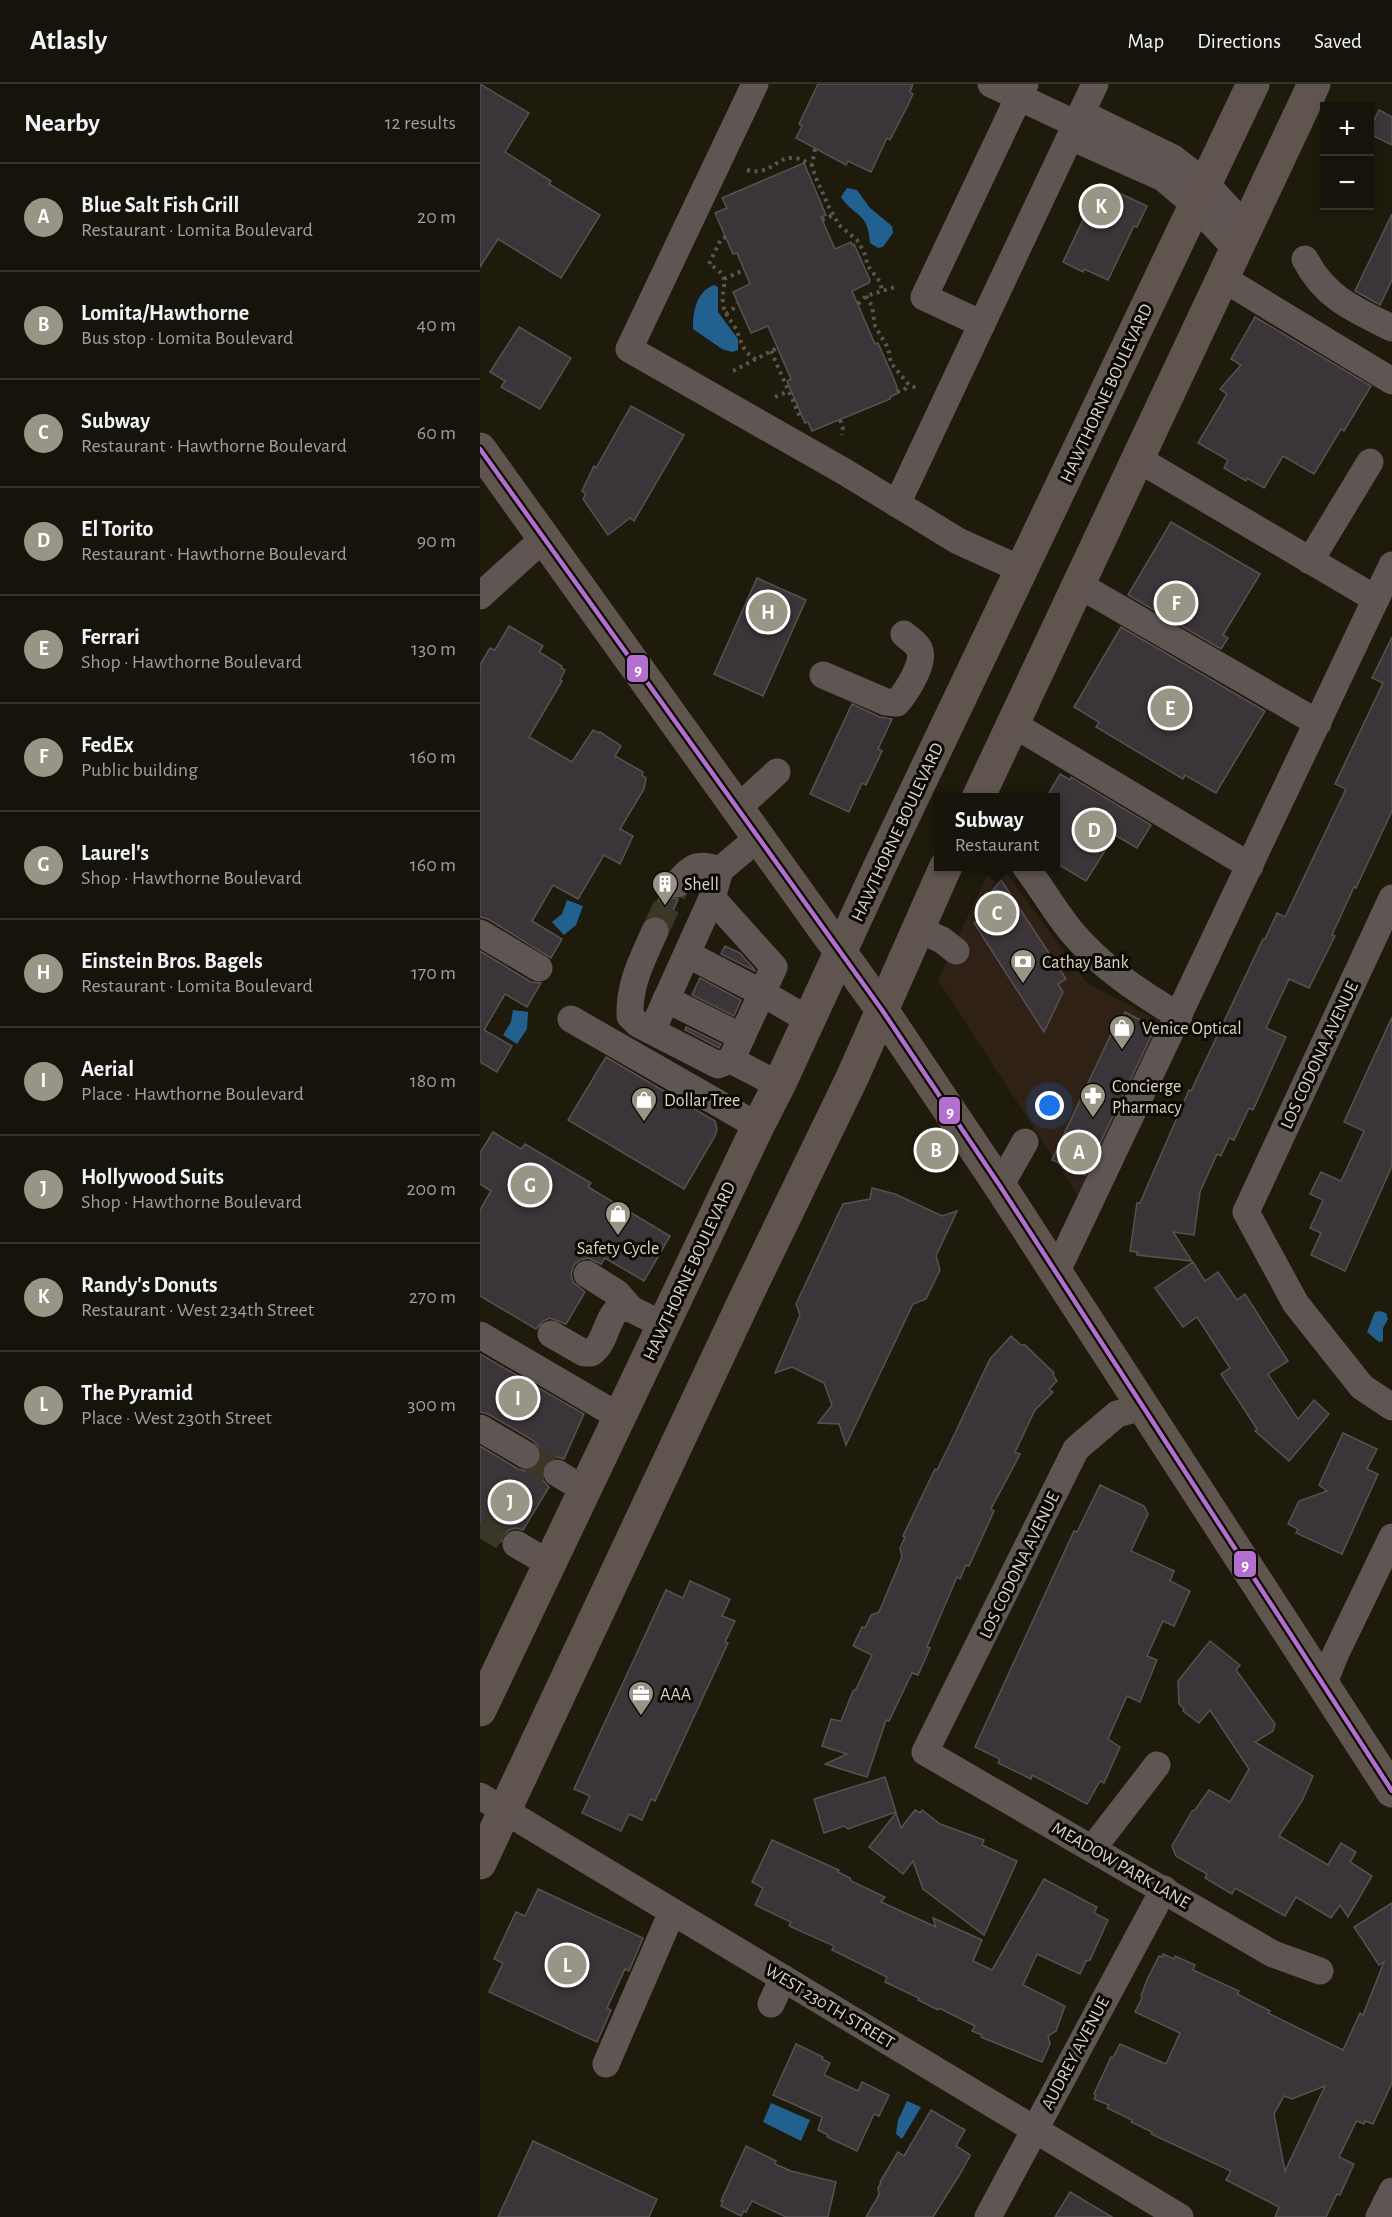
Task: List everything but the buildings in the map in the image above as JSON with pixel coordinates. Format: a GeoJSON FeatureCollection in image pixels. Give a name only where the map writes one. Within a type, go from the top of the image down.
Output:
{"type":"FeatureCollection","features":[{"type":"Feature","properties":{"kind":"main road","name":"HAWTHORNE BOULEVARD"},"geometry":{"type":"LineString","coordinates":[[480,1710],[1253,84]]}},
{"type":"Feature","properties":{"kind":"main road"},"geometry":{"type":"LineString","coordinates":[[980,793],[1314,84]]}},
{"type":"Feature","properties":{"kind":"main road"},"geometry":{"type":"LineString","coordinates":[[480,449],[882,1010],[1000,1186],[1392,1791]]}},
{"type":"Feature","properties":{"kind":"main road"},"geometry":{"type":"LineString","coordinates":[[480,1863],[492,1803],[751,1287],[852,1078],[944,871]]}},
{"type":"Feature","properties":{"kind":"street"},"geometry":{"type":"LineString","coordinates":[[755,84],[629,348],[958,541],[1022,570]]}},
{"type":"Feature","properties":{"kind":"street"},"geometry":{"type":"LineString","coordinates":[[991,84],[1021,91],[1076,124],[1093,119],[1173,158],[1200,194],[1236,252],[1392,381]]}},
{"type":"Feature","properties":{"kind":"street"},"geometry":{"type":"LineString","coordinates":[[897,504],[1095,84]]}},
{"type":"Feature","properties":{"kind":"street"},"geometry":{"type":"LineString","coordinates":[[982,324],[924,297],[1021,91]]}},
{"type":"Feature","properties":{"kind":"street"},"geometry":{"type":"LineString","coordinates":[[1305,259],[1326,290],[1392,328]]}},
{"type":"Feature","properties":{"kind":"street"},"geometry":{"type":"LineString","coordinates":[[1138,459],[1376,600]]}},
{"type":"Feature","properties":{"kind":"street"},"geometry":{"type":"LineString","coordinates":[[1310,561],[1370,462]]}},
{"type":"Feature","properties":{"kind":"street"},"geometry":{"type":"LineString","coordinates":[[480,596],[544,538]]}},
{"type":"Feature","properties":{"kind":"street"},"geometry":{"type":"LineString","coordinates":[[1056,1273],[1392,565]]}},
{"type":"Feature","properties":{"kind":"street"},"geometry":{"type":"LineString","coordinates":[[1079,585],[1318,723]]}},
{"type":"Feature","properties":{"kind":"street"},"geometry":{"type":"LineString","coordinates":[[823,675],[886,702],[897,703],[907,691],[921,659],[920,648],[904,634]]}},
{"type":"Feature","properties":{"kind":"street"},"geometry":{"type":"LineString","coordinates":[[1013,724],[1250,866]]}},
{"type":"Feature","properties":{"kind":"street"},"geometry":{"type":"LineString","coordinates":[[738,808],[777,772]]}},
{"type":"Feature","properties":{"kind":"street"},"geometry":{"type":"LineString","coordinates":[[652,1031],[712,898],[720,870],[759,837]]}},
{"type":"Feature","properties":{"kind":"street"},"geometry":{"type":"LineString","coordinates":[[676,884],[685,873],[694,867],[707,866],[720,870]]}},
{"type":"Feature","properties":{"kind":"street"},"geometry":{"type":"LineString","coordinates":[[1028,871],[1051,906],[1095,957],[1134,989],[1179,1016]]}},
{"type":"Feature","properties":{"kind":"street"},"geometry":{"type":"LineString","coordinates":[[655,931],[635,976],[629,1003],[630,1016],[638,1024],[718,1065],[736,1049],[774,967],[712,898]]}},
{"type":"Feature","properties":{"kind":"street","name":"LOS CODONA AVENUE"},"geometry":{"type":"LineString","coordinates":[[1392,898],[1246,1212],[1296,1304],[1362,1387],[1392,1407]]}},
{"type":"Feature","properties":{"kind":"street"},"geometry":{"type":"LineString","coordinates":[[918,929],[942,940],[956,951]]}},
{"type":"Feature","properties":{"kind":"street"},"geometry":{"type":"LineString","coordinates":[[480,933],[538,968]]}},
{"type":"Feature","properties":{"kind":"street"},"geometry":{"type":"LineString","coordinates":[[687,954],[809,1020]]}},
{"type":"Feature","properties":{"kind":"street"},"geometry":{"type":"LineString","coordinates":[[666,999],[736,1049],[779,1085]]}},
{"type":"Feature","properties":{"kind":"street"},"geometry":{"type":"LineString","coordinates":[[571,1019],[758,1126]]}},
{"type":"Feature","properties":{"kind":"street"},"geometry":{"type":"LineString","coordinates":[[1000,1186],[1025,1142]]}},
{"type":"Feature","properties":{"kind":"street"},"geometry":{"type":"LineString","coordinates":[[587,1274],[617,1293],[632,1309]]}},
{"type":"Feature","properties":{"kind":"street"},"geometry":{"type":"LineString","coordinates":[[551,1334],[585,1353],[591,1353],[598,1346],[615,1311],[621,1307],[632,1309],[663,1325]]}},
{"type":"Feature","properties":{"kind":"street"},"geometry":{"type":"LineString","coordinates":[[480,1335],[620,1417]]}},
{"type":"Feature","properties":{"kind":"street","name":"LOS CODONA AVENUE"},"geometry":{"type":"LineString","coordinates":[[925,1752],[1076,1449],[1117,1414],[1143,1407]]}},
{"type":"Feature","properties":{"kind":"street"},"geometry":{"type":"LineString","coordinates":[[480,1428],[526,1455]]}},
{"type":"Feature","properties":{"kind":"street"},"geometry":{"type":"LineString","coordinates":[[557,1473],[585,1490]]}},
{"type":"Feature","properties":{"kind":"street"},"geometry":{"type":"LineString","coordinates":[[1323,1685],[1392,1537]]}},
{"type":"Feature","properties":{"kind":"street"},"geometry":{"type":"LineString","coordinates":[[516,1544],[550,1564]]}},
{"type":"Feature","properties":{"kind":"street","name":"MEADOW PARK LANE"},"geometry":{"type":"LineString","coordinates":[[925,1752],[1274,1954],[1320,1971]]}},
{"type":"Feature","properties":{"kind":"street"},"geometry":{"type":"LineString","coordinates":[[1093,1848],[1157,1765]]}},
{"type":"Feature","properties":{"kind":"street","name":"WEST 230TH STREET"},"geometry":{"type":"LineString","coordinates":[[492,1803],[1035,2128],[1172,2215]]}},
{"type":"Feature","properties":{"kind":"street","name":"AUDREY AVENUE"},"geometry":{"type":"LineString","coordinates":[[988,2217],[1164,1889]]}},
{"type":"Feature","properties":{"kind":"street"},"geometry":{"type":"LineString","coordinates":[[606,2064],[672,1912]]}},
{"type":"Feature","properties":{"kind":"street"},"geometry":{"type":"LineString","coordinates":[[771,2004],[783,1978]]}},
{"type":"Feature","properties":{"kind":"street"},"geometry":{"type":"LineString","coordinates":[[1379,2217],[1392,2191]]}},
{"type":"Feature","properties":{"kind":"path"},"geometry":{"type":"LineString","coordinates":[[815,149],[812,177],[839,225],[857,240],[882,290]]}},
{"type":"Feature","properties":{"kind":"path"},"geometry":{"type":"LineString","coordinates":[[747,170],[766,171],[786,159],[795,158],[812,165]]}},
{"type":"Feature","properties":{"kind":"path"},"geometry":{"type":"LineString","coordinates":[[822,220],[833,215]]}},
{"type":"Feature","properties":{"kind":"path"},"geometry":{"type":"LineString","coordinates":[[726,237],[721,239],[709,264],[717,268],[724,279],[726,285],[723,305],[726,314],[744,348],[756,359]]}},
{"type":"Feature","properties":{"kind":"path"},"geometry":{"type":"LineString","coordinates":[[724,279],[744,270]]}},
{"type":"Feature","properties":{"kind":"path"},"geometry":{"type":"LineString","coordinates":[[858,304],[866,296],[895,286]]}},
{"type":"Feature","properties":{"kind":"path"},"geometry":{"type":"LineString","coordinates":[[866,296],[872,306],[875,326],[888,348],[891,363],[909,385],[919,389]]}},
{"type":"Feature","properties":{"kind":"path"},"geometry":{"type":"LineString","coordinates":[[726,314],[737,303]]}},
{"type":"Feature","properties":{"kind":"path"},"geometry":{"type":"LineString","coordinates":[[733,371],[777,348]]}},
{"type":"Feature","properties":{"kind":"path"},"geometry":{"type":"LineString","coordinates":[[771,351],[803,424]]}},
{"type":"Feature","properties":{"kind":"path"},"geometry":{"type":"LineString","coordinates":[[897,392],[909,385]]}},
{"type":"Feature","properties":{"kind":"path"},"geometry":{"type":"LineString","coordinates":[[775,397],[789,391]]}},
{"type":"Feature","properties":{"kind":"path"},"geometry":{"type":"LineString","coordinates":[[840,420],[843,427],[842,435]]}},
{"type":"Feature","properties":{"kind":"shaded area"},"geometry":{"type":"Polygon","coordinates":[[[989,871],[1005,871],[1087,983],[1168,1026],[1083,1204],[938,980],[989,871]]]}},
{"type":"Feature","properties":{"kind":"water"},"geometry":{"type":"Polygon","coordinates":[[[847,188],[857,190],[870,208],[892,226],[893,233],[883,247],[878,248],[870,243],[864,220],[841,197],[847,188]]]}},
{"type":"Feature","properties":{"kind":"water"},"geometry":{"type":"Polygon","coordinates":[[[714,285],[718,287],[718,312],[738,339],[738,350],[732,352],[722,349],[693,329],[699,297],[714,285]]]}},
{"type":"Feature","properties":{"kind":"water"},"geometry":{"type":"Polygon","coordinates":[[[567,900],[583,906],[576,925],[564,935],[552,922],[562,914],[567,900]]]}},
{"type":"Feature","properties":{"kind":"water"},"geometry":{"type":"Polygon","coordinates":[[[513,1010],[528,1012],[527,1029],[517,1044],[503,1035],[511,1022],[513,1010]]]}},
{"type":"Feature","properties":{"kind":"water"},"geometry":{"type":"Polygon","coordinates":[[[1375,1312],[1386,1313],[1388,1319],[1383,1328],[1383,1341],[1379,1342],[1367,1332],[1375,1312]]]}},
{"type":"Feature","properties":{"kind":"water"},"geometry":{"type":"Polygon","coordinates":[[[907,2101],[921,2107],[902,2139],[896,2134],[898,2120],[907,2101]]]}},
{"type":"Feature","properties":{"kind":"water"},"geometry":{"type":"Polygon","coordinates":[[[771,2103],[810,2120],[801,2141],[763,2122],[771,2103]]]}},
{"type":"Feature","properties":{"kind":"tunnel"},"geometry":{"type":"LineString","coordinates":[[655,931],[677,884]]}},
{"type":"Feature","properties":{"kind":"tunnel"},"geometry":{"type":"LineString","coordinates":[[526,1455],[557,1473]]}},
{"type":"Feature","properties":{"kind":"tunnel"},"geometry":{"type":"LineString","coordinates":[[480,1523],[516,1544]]}},
{"type":"Feature","properties":{"kind":"transit line","name":"9"},"geometry":{"type":"LineString","coordinates":[[480,449],[882,1010],[1000,1186],[1392,1791]]}},
{"type":"Feature","properties":{"kind":"place","name":"Randy's Donuts"},"geometry":{"type":"Point","coordinates":[1101,206]}},
{"type":"Feature","properties":{"kind":"place","name":"FedEx"},"geometry":{"type":"Point","coordinates":[1176,603]}},
{"type":"Feature","properties":{"kind":"place","name":"Einstein Bros. Bagels"},"geometry":{"type":"Point","coordinates":[768,612]}},
{"type":"Feature","properties":{"kind":"place","name":"Ferrari"},"geometry":{"type":"Point","coordinates":[1170,708]}},
{"type":"Feature","properties":{"kind":"place","name":"El Torito"},"geometry":{"type":"Point","coordinates":[1094,830]}},
{"type":"Feature","properties":{"kind":"place","name":"Shell"},"geometry":{"type":"Point","coordinates":[665,907]}},
{"type":"Feature","properties":{"kind":"place","name":"Subway"},"geometry":{"type":"Point","coordinates":[997,913]}},
{"type":"Feature","properties":{"kind":"place","name":"Cathay Bank"},"geometry":{"type":"Point","coordinates":[1023,985]}},
{"type":"Feature","properties":{"kind":"place","name":"Venice Optical"},"geometry":{"type":"Point","coordinates":[1122,1051]}},
{"type":"Feature","properties":{"kind":"place","name":"Concierge Pharmacy"},"geometry":{"type":"Point","coordinates":[1093,1119]}},
{"type":"Feature","properties":{"kind":"place","name":"Dollar Tree"},"geometry":{"type":"Point","coordinates":[644,1123]}},
{"type":"Feature","properties":{"kind":"place","name":"Lomita/Hawthorne"},"geometry":{"type":"Point","coordinates":[936,1150]}},
{"type":"Feature","properties":{"kind":"place","name":"Blue Salt Fish Grill"},"geometry":{"type":"Point","coordinates":[1079,1152]}},
{"type":"Feature","properties":{"kind":"place","name":"Laurel's"},"geometry":{"type":"Point","coordinates":[530,1185]}},
{"type":"Feature","properties":{"kind":"place","name":"Safety Cycle"},"geometry":{"type":"Point","coordinates":[618,1237]}},
{"type":"Feature","properties":{"kind":"place","name":"Aerial"},"geometry":{"type":"Point","coordinates":[518,1398]}},
{"type":"Feature","properties":{"kind":"place","name":"Hollywood Suits"},"geometry":{"type":"Point","coordinates":[510,1502]}},
{"type":"Feature","properties":{"kind":"place","name":"AAA"},"geometry":{"type":"Point","coordinates":[641,1717]}},
{"type":"Feature","properties":{"kind":"place","name":"The Pyramid"},"geometry":{"type":"Point","coordinates":[567,1965]}}]}
